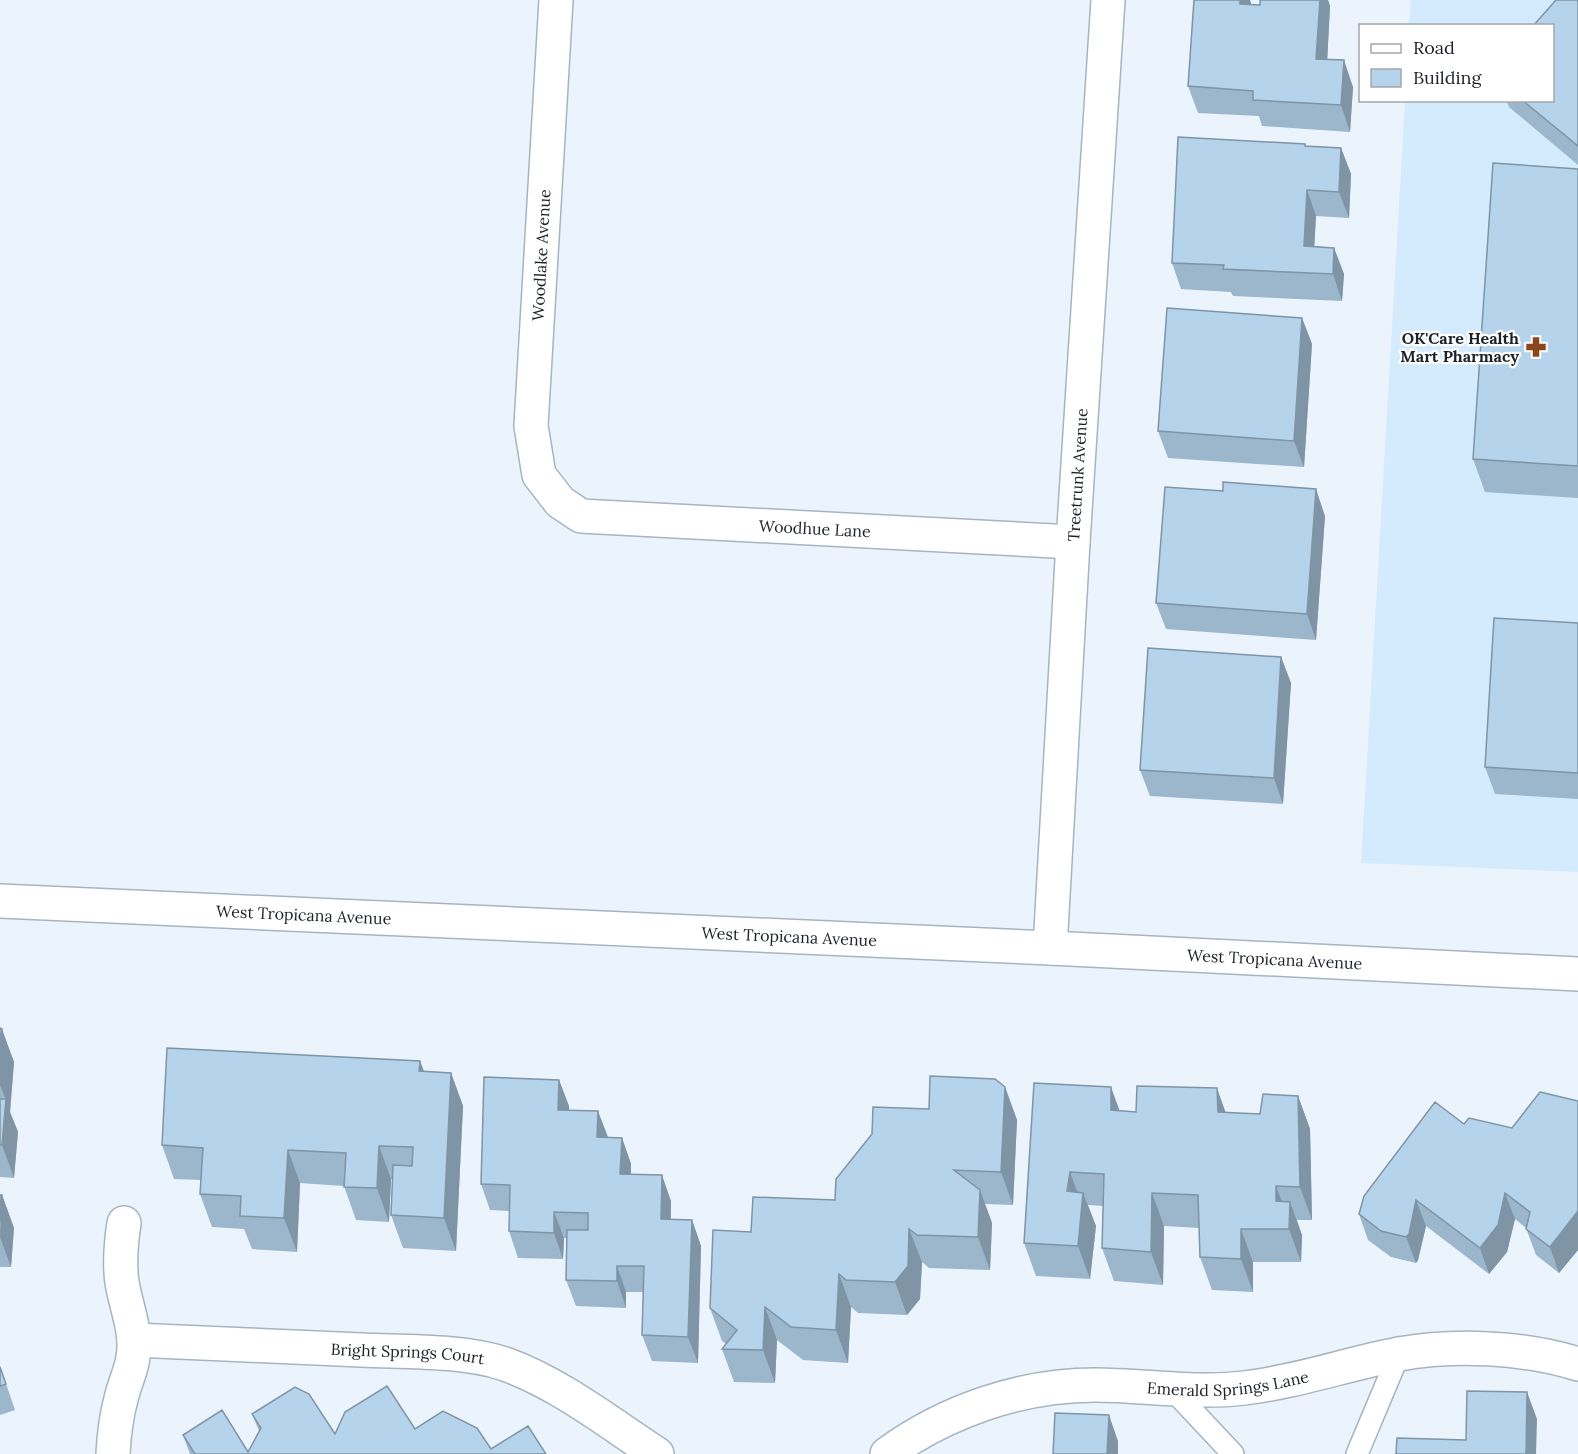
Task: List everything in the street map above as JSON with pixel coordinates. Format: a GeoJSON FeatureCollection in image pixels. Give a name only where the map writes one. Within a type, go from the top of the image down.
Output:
{"type":"FeatureCollection","features":[{"type":"Feature","properties":{"kind":"street","name":"Woodlake Avenue"},"geometry":{"type":"LineString","coordinates":[[556,0],[531,426],[539,475],[560,502]]}},
{"type":"Feature","properties":{"kind":"street","name":"Treetrunk Avenue"},"geometry":{"type":"LineString","coordinates":[[1050,948],[1073,542],[1108,0]]}},
{"type":"Feature","properties":{"kind":"street","name":"Woodhue Lane"},"geometry":{"type":"LineString","coordinates":[[560,502],[581,516],[1073,542]]}},
{"type":"Feature","properties":{"kind":"street","name":"West Tropicana Avenue"},"geometry":{"type":"LineString","coordinates":[[0,901],[1578,974]]}},
{"type":"Feature","properties":{"kind":"street"},"geometry":{"type":"LineString","coordinates":[[113,1454],[116,1418],[121,1396],[131,1371],[134,1340],[121,1273],[120,1252],[124,1223]]}},
{"type":"Feature","properties":{"kind":"street","name":"Bright Springs Court"},"geometry":{"type":"LineString","coordinates":[[134,1340],[422,1352],[477,1358],[503,1364],[538,1377],[657,1454]]}},
{"type":"Feature","properties":{"kind":"street","name":"Emerald Springs Lane"},"geometry":{"type":"LineString","coordinates":[[887,1454],[903,1442],[947,1418],[994,1400],[1043,1390],[1094,1385],[1206,1390],[1240,1389],[1270,1385],[1399,1354],[1436,1350],[1473,1349],[1522,1352],[1578,1364]]}},
{"type":"Feature","properties":{"kind":"lane"},"geometry":{"type":"LineString","coordinates":[[1357,1454],[1399,1354]]}},
{"type":"Feature","properties":{"kind":"lane"},"geometry":{"type":"LineString","coordinates":[[1172,1389],[1233,1454]]}},
{"type":"Feature","properties":{"kind":"shaded area"},"geometry":{"type":"Polygon","coordinates":[[[1411,0],[1578,0],[1578,872],[1361,863],[1405,102],[1554,102],[1554,24],[1409,24],[1411,0]]]}},
{"type":"Feature","properties":{"kind":"building"},"geometry":{"type":"Polygon","coordinates":[[[1194,0],[1240,0],[1240,4],[1260,5],[1260,0],[1320,0],[1316,59],[1344,60],[1341,105],[1253,100],[1253,91],[1188,86],[1194,0]]]}},
{"type":"Feature","properties":{"kind":"building"},"geometry":{"type":"Polygon","coordinates":[[[1556,0],[1578,0],[1578,146],[1524,102],[1554,102],[1554,24],[1535,24],[1556,0]]]}},
{"type":"Feature","properties":{"kind":"building"},"geometry":{"type":"Polygon","coordinates":[[[1178,137],[1341,148],[1339,192],[1307,190],[1304,246],[1334,248],[1333,274],[1223,269],[1224,265],[1172,263],[1178,137]]]}},
{"type":"Feature","properties":{"kind":"building","name":"OK'Care Health Mart Pharmacy"},"geometry":{"type":"Polygon","coordinates":[[[1493,163],[1578,169],[1578,466],[1473,459],[1493,163]]]}},
{"type":"Feature","properties":{"kind":"building"},"geometry":{"type":"Polygon","coordinates":[[[1167,308],[1302,318],[1294,441],[1158,431],[1167,308]]]}},
{"type":"Feature","properties":{"kind":"building"},"geometry":{"type":"Polygon","coordinates":[[[1223,482],[1316,489],[1307,614],[1156,603],[1165,487],[1223,491],[1223,482]]]}},
{"type":"Feature","properties":{"kind":"building"},"geometry":{"type":"Polygon","coordinates":[[[1494,618],[1578,623],[1578,773],[1485,767],[1494,618]]]}},
{"type":"Feature","properties":{"kind":"building"},"geometry":{"type":"Polygon","coordinates":[[[1148,648],[1281,657],[1274,778],[1140,770],[1148,648]]]}},
{"type":"Feature","properties":{"kind":"building"},"geometry":{"type":"Polygon","coordinates":[[[0,1028],[2,1029],[0,1053],[0,1028]]]}},
{"type":"Feature","properties":{"kind":"building"},"geometry":{"type":"Polygon","coordinates":[[[167,1048],[420,1061],[419,1071],[451,1073],[444,1218],[391,1215],[393,1165],[412,1166],[413,1147],[379,1146],[377,1188],[344,1187],[346,1153],[288,1150],[284,1218],[240,1216],[241,1196],[200,1194],[203,1148],[162,1145],[167,1048]]]}},
{"type":"Feature","properties":{"kind":"building"},"geometry":{"type":"Polygon","coordinates":[[[930,1076],[995,1079],[1005,1087],[1001,1172],[954,1170],[980,1190],[978,1237],[917,1235],[909,1229],[908,1266],[895,1282],[846,1280],[839,1274],[836,1330],[791,1327],[765,1307],[763,1350],[722,1349],[737,1330],[710,1308],[713,1230],[751,1232],[753,1197],[835,1200],[836,1179],[872,1134],[873,1107],[929,1109],[930,1076]]]}},
{"type":"Feature","properties":{"kind":"building"},"geometry":{"type":"Polygon","coordinates":[[[484,1077],[559,1080],[558,1110],[598,1111],[597,1137],[622,1138],[620,1174],[662,1175],[661,1219],[692,1220],[688,1337],[642,1335],[644,1266],[617,1266],[617,1281],[566,1280],[567,1230],[588,1230],[588,1213],[554,1212],[554,1233],[509,1231],[510,1185],[481,1184],[484,1077]]]}},
{"type":"Feature","properties":{"kind":"building"},"geometry":{"type":"Polygon","coordinates":[[[1034,1083],[1111,1087],[1111,1110],[1136,1112],[1137,1086],[1217,1088],[1218,1112],[1260,1114],[1263,1094],[1298,1096],[1300,1187],[1276,1186],[1276,1201],[1290,1202],[1289,1229],[1241,1229],[1241,1259],[1200,1257],[1198,1195],[1152,1193],[1151,1252],[1102,1248],[1104,1174],[1070,1172],[1067,1191],[1083,1193],[1078,1246],[1024,1243],[1034,1083]]]}},
{"type":"Feature","properties":{"kind":"building"},"geometry":{"type":"Polygon","coordinates":[[[1540,1092],[1578,1101],[1578,1211],[1550,1247],[1526,1229],[1530,1212],[1505,1193],[1498,1225],[1480,1248],[1416,1200],[1409,1234],[1406,1237],[1381,1231],[1359,1214],[1364,1196],[1435,1102],[1464,1124],[1469,1118],[1512,1128],[1540,1092]]]}},
{"type":"Feature","properties":{"kind":"building"},"geometry":{"type":"Polygon","coordinates":[[[0,1099],[6,1099],[2,1145],[0,1145],[0,1099]]]}},
{"type":"Feature","properties":{"kind":"building"},"geometry":{"type":"Polygon","coordinates":[[[0,1195],[2,1195],[0,1222],[0,1195]]]}},
{"type":"Feature","properties":{"kind":"building"},"geometry":{"type":"Polygon","coordinates":[[[0,1367],[6,1384],[0,1386],[0,1367]]]}},
{"type":"Feature","properties":{"kind":"building"},"geometry":{"type":"Polygon","coordinates":[[[387,1386],[415,1429],[443,1411],[477,1428],[491,1449],[528,1426],[546,1454],[195,1454],[183,1435],[222,1410],[248,1452],[261,1428],[252,1414],[295,1387],[309,1394],[335,1434],[345,1412],[387,1386]]]}},
{"type":"Feature","properties":{"kind":"building"},"geometry":{"type":"Polygon","coordinates":[[[1467,1391],[1527,1392],[1526,1454],[1396,1454],[1397,1438],[1466,1440],[1467,1391]]]}},
{"type":"Feature","properties":{"kind":"building"},"geometry":{"type":"Polygon","coordinates":[[[1055,1413],[1109,1415],[1107,1454],[1053,1454],[1055,1413]]]}},
{"type":"Feature","properties":{"kind":"place","name":"OK'Care Health Mart Pharmacy"},"geometry":{"type":"Point","coordinates":[1536,347]}}]}
